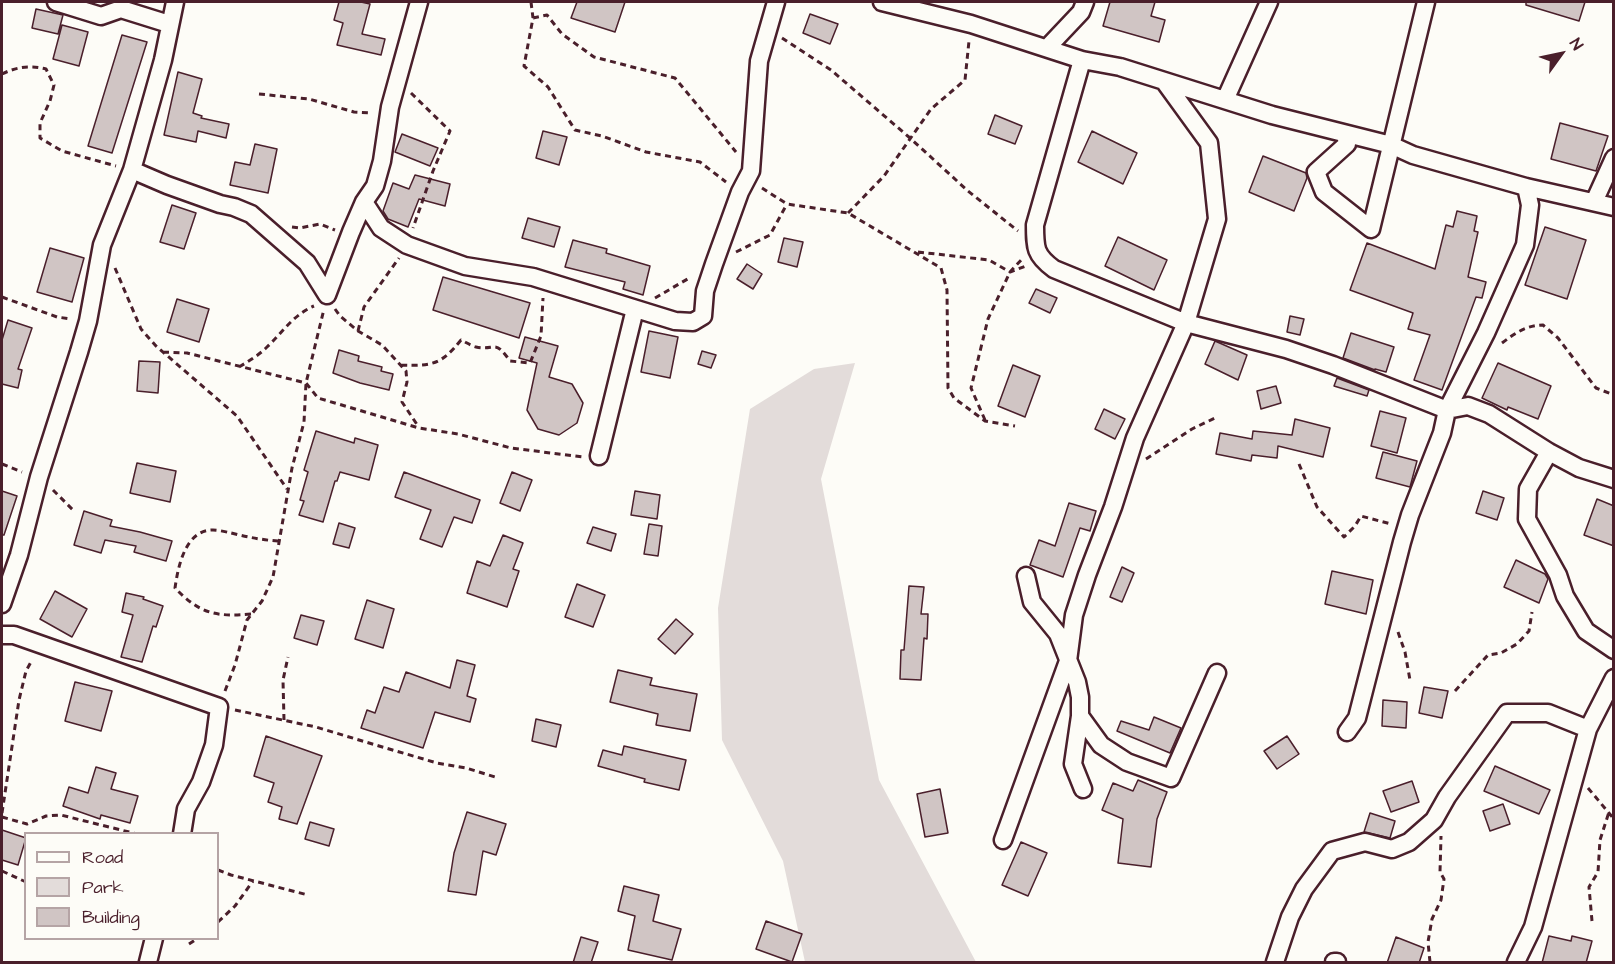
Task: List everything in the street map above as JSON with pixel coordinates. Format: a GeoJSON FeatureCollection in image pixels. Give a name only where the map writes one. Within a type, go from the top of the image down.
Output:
{"type":"FeatureCollection","features":[{"type":"Feature","properties":{"kind":"street"},"geometry":{"type":"LineString","coordinates":[[56,2],[101,16],[121,9],[169,24]]}},
{"type":"Feature","properties":{"kind":"street"},"geometry":{"type":"LineString","coordinates":[[2,604],[19,555],[39,477],[88,321],[102,245],[132,170],[163,60],[175,2]]}},
{"type":"Feature","properties":{"kind":"street"},"geometry":{"type":"LineString","coordinates":[[326,300],[351,232],[364,202],[375,186],[382,161],[390,107],[419,2]]}},
{"type":"Feature","properties":{"kind":"street"},"geometry":{"type":"LineString","coordinates":[[364,202],[381,228],[407,246],[465,266],[533,277],[675,321],[693,322],[703,316],[705,291],[740,192],[751,171],[759,61],[776,2]]}},
{"type":"Feature","properties":{"kind":"street"},"geometry":{"type":"LineString","coordinates":[[882,2],[971,24],[1082,60],[1120,68],[1272,115],[1390,145],[1413,155],[1526,188],[1614,207]]}},
{"type":"Feature","properties":{"kind":"street"},"geometry":{"type":"LineString","coordinates":[[1047,48],[1081,12],[1085,2]]}},
{"type":"Feature","properties":{"kind":"street"},"geometry":{"type":"LineString","coordinates":[[1225,100],[1269,2]]}},
{"type":"Feature","properties":{"kind":"street"},"geometry":{"type":"LineString","coordinates":[[1345,134],[1347,144],[1316,172],[1324,192],[1371,229],[1426,2]]}},
{"type":"Feature","properties":{"kind":"street"},"geometry":{"type":"LineString","coordinates":[[1082,60],[1035,225],[1035,244],[1042,260],[1054,269],[1186,323],[1286,349],[1447,410],[1468,406],[1489,414],[1579,468],[1614,479]]}},
{"type":"Feature","properties":{"kind":"street"},"geometry":{"type":"LineString","coordinates":[[1003,840],[1068,662],[1074,615],[1136,438],[1186,323],[1217,219],[1209,143],[1164,81]]}},
{"type":"Feature","properties":{"kind":"street"},"geometry":{"type":"LineString","coordinates":[[1594,202],[1614,158]]}},
{"type":"Feature","properties":{"kind":"street"},"geometry":{"type":"LineString","coordinates":[[132,170],[167,185],[251,214],[307,263],[326,300]]}},
{"type":"Feature","properties":{"kind":"street"},"geometry":{"type":"LineString","coordinates":[[1347,732],[1357,718],[1406,530],[1442,434],[1447,410],[1474,357],[1525,244],[1530,206],[1526,188]]}},
{"type":"Feature","properties":{"kind":"street"},"geometry":{"type":"LineString","coordinates":[[599,456],[635,309]]}},
{"type":"Feature","properties":{"kind":"street"},"geometry":{"type":"LineString","coordinates":[[1549,452],[1528,489],[1527,519],[1558,576],[1565,596],[1586,631],[1614,650]]}},
{"type":"Feature","properties":{"kind":"street"},"geometry":{"type":"LineString","coordinates":[[1026,576],[1032,602],[1058,634],[1077,682],[1080,716],[1073,764],[1083,789]]}},
{"type":"Feature","properties":{"kind":"street"},"geometry":{"type":"LineString","coordinates":[[2,635],[14,635],[219,707],[214,745],[201,782],[186,809],[182,832]]}},
{"type":"Feature","properties":{"kind":"street"},"geometry":{"type":"LineString","coordinates":[[1080,716],[1101,745],[1127,762],[1171,778],[1217,673]]}},
{"type":"Feature","properties":{"kind":"street"},"geometry":{"type":"LineString","coordinates":[[1516,963],[1533,927],[1541,891],[1588,729],[1614,678]]}},
{"type":"Feature","properties":{"kind":"street"},"geometry":{"type":"LineString","coordinates":[[1275,963],[1290,916],[1304,889],[1332,851],[1365,842],[1392,849],[1409,842],[1434,820],[1447,797],[1507,713],[1548,713],[1588,729]]}},
{"type":"Feature","properties":{"kind":"street"},"geometry":{"type":"LineString","coordinates":[[148,963],[154,940]]}},
{"type":"Feature","properties":{"kind":"path"},"geometry":{"type":"LineString","coordinates":[[531,2],[533,18],[524,66],[548,87],[575,130],[602,136],[646,152],[700,162],[740,192]]}},
{"type":"Feature","properties":{"kind":"path"},"geometry":{"type":"LineString","coordinates":[[533,18],[547,15],[562,34],[594,57],[675,78],[751,171],[755,183],[787,204],[848,213],[941,268],[947,290],[948,388],[954,398],[985,421],[1015,426]]}},
{"type":"Feature","properties":{"kind":"path"},"geometry":{"type":"LineString","coordinates":[[848,213],[884,176],[931,109],[965,81],[971,24]]}},
{"type":"Feature","properties":{"kind":"path"},"geometry":{"type":"LineString","coordinates":[[768,28],[831,70],[968,192],[1035,244],[1010,272],[988,319],[971,388],[985,421]]}},
{"type":"Feature","properties":{"kind":"path"},"geometry":{"type":"LineString","coordinates":[[2,74],[14,68],[35,66],[46,69],[54,85],[50,101],[39,123],[40,138],[62,151],[132,170]]}},
{"type":"Feature","properties":{"kind":"path"},"geometry":{"type":"LineString","coordinates":[[358,331],[364,307],[407,246],[433,171],[450,131],[406,88],[397,83]]}},
{"type":"Feature","properties":{"kind":"path"},"geometry":{"type":"LineString","coordinates":[[259,94],[309,99],[354,112],[378,113],[390,107]]}},
{"type":"Feature","properties":{"kind":"path"},"geometry":{"type":"LineString","coordinates":[[267,227],[283,225],[300,228],[320,224],[332,230],[351,232]]}},
{"type":"Feature","properties":{"kind":"path"},"geometry":{"type":"LineString","coordinates":[[102,245],[114,265],[141,329],[162,352],[237,416],[288,491]]}},
{"type":"Feature","properties":{"kind":"path"},"geometry":{"type":"LineString","coordinates":[[916,252],[989,260],[1010,272]]}},
{"type":"Feature","properties":{"kind":"path"},"geometry":{"type":"LineString","coordinates":[[1010,272],[1042,260]]}},
{"type":"Feature","properties":{"kind":"path"},"geometry":{"type":"LineString","coordinates":[[2,297],[57,317],[88,321]]}},
{"type":"Feature","properties":{"kind":"path"},"geometry":{"type":"LineString","coordinates":[[326,300],[358,331],[382,345],[406,371],[407,382],[402,402],[418,428]]}},
{"type":"Feature","properties":{"kind":"path"},"geometry":{"type":"LineString","coordinates":[[239,367],[259,354],[303,311],[326,300]]}},
{"type":"Feature","properties":{"kind":"path"},"geometry":{"type":"LineString","coordinates":[[326,300],[306,383],[304,422],[288,491],[273,577],[262,601],[247,620],[235,665],[219,707],[316,727],[437,763],[466,768],[495,777]]}},
{"type":"Feature","properties":{"kind":"path"},"geometry":{"type":"LineString","coordinates":[[1474,357],[1489,352],[1513,334],[1532,325],[1543,325],[1558,338],[1596,388],[1614,395]]}},
{"type":"Feature","properties":{"kind":"path"},"geometry":{"type":"LineString","coordinates":[[162,352],[187,353],[306,383],[318,398],[418,428],[458,434],[511,448],[589,459],[599,456]]}},
{"type":"Feature","properties":{"kind":"path"},"geometry":{"type":"LineString","coordinates":[[1125,469],[1140,463],[1192,429],[1215,418]]}},
{"type":"Feature","properties":{"kind":"path"},"geometry":{"type":"LineString","coordinates":[[1299,464],[1317,507],[1344,537],[1361,516],[1381,520],[1406,530]]}},
{"type":"Feature","properties":{"kind":"path"},"geometry":{"type":"LineString","coordinates":[[251,614],[230,616],[212,614],[197,608],[184,598],[175,588],[183,554],[193,538],[201,532],[212,530],[278,541]]}},
{"type":"Feature","properties":{"kind":"path"},"geometry":{"type":"LineString","coordinates":[[1386,606],[1405,652],[1410,680]]}},
{"type":"Feature","properties":{"kind":"path"},"geometry":{"type":"LineString","coordinates":[[1455,691],[1488,655],[1501,653],[1517,644],[1529,631],[1532,612]]}},
{"type":"Feature","properties":{"kind":"path"},"geometry":{"type":"LineString","coordinates":[[39,644],[26,671],[19,700],[2,815],[27,824],[46,816],[61,815],[129,832]]}},
{"type":"Feature","properties":{"kind":"path"},"geometry":{"type":"LineString","coordinates":[[284,720],[283,680],[288,657]]}},
{"type":"Feature","properties":{"kind":"path"},"geometry":{"type":"LineString","coordinates":[[1575,777],[1594,794],[1614,819]]}},
{"type":"Feature","properties":{"kind":"path"},"geometry":{"type":"LineString","coordinates":[[1592,921],[1589,887],[1598,872],[1600,840],[1609,812]]}},
{"type":"Feature","properties":{"kind":"path"},"geometry":{"type":"LineString","coordinates":[[1430,963],[1428,942],[1432,919],[1441,900],[1444,879],[1440,872],[1442,838],[1434,820]]}},
{"type":"Feature","properties":{"kind":"path"},"geometry":{"type":"LineString","coordinates":[[219,870],[308,895]]}},
{"type":"Feature","properties":{"kind":"path"},"geometry":{"type":"LineString","coordinates":[[2,871],[24,881]]}},
{"type":"Feature","properties":{"kind":"path"},"geometry":{"type":"LineString","coordinates":[[219,921],[235,906],[253,881]]}},
{"type":"Feature","properties":{"kind":"path"},"geometry":{"type":"LineString","coordinates":[[189,944],[196,940]]}},
{"type":"Feature","properties":{"kind":"green space"},"geometry":{"type":"Polygon","coordinates":[[[855,363],[821,479],[879,780],[976,962],[805,962],[783,861],[722,740],[718,608],[750,409],[814,369],[855,363]]]}},
{"type":"Feature","properties":{"kind":"building"},"geometry":{"type":"Polygon","coordinates":[[[339,2],[370,4],[362,34],[385,39],[381,55],[337,45],[343,23],[334,20],[339,2]]]}},
{"type":"Feature","properties":{"kind":"building"},"geometry":{"type":"Polygon","coordinates":[[[577,2],[625,2],[615,32],[571,18],[577,2]]]}},
{"type":"Feature","properties":{"kind":"building"},"geometry":{"type":"Polygon","coordinates":[[[1110,2],[1155,2],[1151,16],[1165,20],[1159,42],[1103,26],[1110,2]]]}},
{"type":"Feature","properties":{"kind":"building"},"geometry":{"type":"Polygon","coordinates":[[[1526,2],[1585,2],[1579,21],[1526,5],[1526,2]]]}},
{"type":"Feature","properties":{"kind":"building"},"geometry":{"type":"Polygon","coordinates":[[[36,9],[63,15],[58,34],[32,28],[36,9]]]}},
{"type":"Feature","properties":{"kind":"building"},"geometry":{"type":"Polygon","coordinates":[[[810,14],[838,24],[830,44],[803,33],[810,14]]]}},
{"type":"Feature","properties":{"kind":"building"},"geometry":{"type":"Polygon","coordinates":[[[62,25],[88,32],[79,66],[53,59],[62,25]]]}},
{"type":"Feature","properties":{"kind":"building"},"geometry":{"type":"Polygon","coordinates":[[[122,35],[147,42],[112,153],[88,146],[122,35]]]}},
{"type":"Feature","properties":{"kind":"building"},"geometry":{"type":"Polygon","coordinates":[[[178,72],[202,79],[193,113],[202,116],[201,118],[229,124],[226,138],[198,131],[196,142],[164,135],[178,72]]]}},
{"type":"Feature","properties":{"kind":"building"},"geometry":{"type":"Polygon","coordinates":[[[995,115],[1022,126],[1015,144],[988,134],[995,115]]]}},
{"type":"Feature","properties":{"kind":"building"},"geometry":{"type":"Polygon","coordinates":[[[1560,123],[1608,136],[1596,171],[1551,159],[1560,123]]]}},
{"type":"Feature","properties":{"kind":"building"},"geometry":{"type":"Polygon","coordinates":[[[543,131],[567,137],[559,165],[536,158],[543,131]]]}},
{"type":"Feature","properties":{"kind":"building"},"geometry":{"type":"Polygon","coordinates":[[[1092,131],[1137,153],[1123,184],[1078,162],[1092,131]]]}},
{"type":"Feature","properties":{"kind":"building"},"geometry":{"type":"Polygon","coordinates":[[[402,134],[438,148],[430,166],[395,152],[402,134]]]}},
{"type":"Feature","properties":{"kind":"building"},"geometry":{"type":"Polygon","coordinates":[[[255,144],[277,149],[268,193],[230,185],[235,162],[250,165],[255,144]]]}},
{"type":"Feature","properties":{"kind":"building"},"geometry":{"type":"Polygon","coordinates":[[[1263,156],[1306,173],[1307,178],[1294,211],[1249,192],[1263,156]]]}},
{"type":"Feature","properties":{"kind":"building"},"geometry":{"type":"Polygon","coordinates":[[[415,175],[450,184],[445,206],[419,199],[408,227],[388,219],[383,211],[393,183],[409,189],[415,175]]]}},
{"type":"Feature","properties":{"kind":"building"},"geometry":{"type":"Polygon","coordinates":[[[172,205],[196,213],[184,249],[160,242],[172,205]]]}},
{"type":"Feature","properties":{"kind":"building"},"geometry":{"type":"Polygon","coordinates":[[[1457,211],[1477,216],[1474,231],[1478,232],[1468,277],[1486,282],[1482,298],[1476,297],[1442,390],[1414,380],[1430,335],[1408,329],[1413,313],[1350,290],[1367,243],[1435,269],[1446,225],[1453,227],[1457,211]]]}},
{"type":"Feature","properties":{"kind":"building"},"geometry":{"type":"Polygon","coordinates":[[[528,218],[560,227],[554,247],[522,238],[528,218]]]}},
{"type":"Feature","properties":{"kind":"building"},"geometry":{"type":"Polygon","coordinates":[[[1545,227],[1586,240],[1567,299],[1525,285],[1545,227]]]}},
{"type":"Feature","properties":{"kind":"building"},"geometry":{"type":"Polygon","coordinates":[[[1118,237],[1167,260],[1154,290],[1105,266],[1118,237]]]}},
{"type":"Feature","properties":{"kind":"building"},"geometry":{"type":"Polygon","coordinates":[[[784,238],[803,242],[797,267],[778,262],[784,238]]]}},
{"type":"Feature","properties":{"kind":"building"},"geometry":{"type":"Polygon","coordinates":[[[573,240],[607,249],[606,253],[650,266],[643,295],[623,289],[625,282],[565,267],[573,240]]]}},
{"type":"Feature","properties":{"kind":"building"},"geometry":{"type":"Polygon","coordinates":[[[50,248],[84,258],[72,302],[37,292],[50,248]]]}},
{"type":"Feature","properties":{"kind":"building"},"geometry":{"type":"Polygon","coordinates":[[[747,264],[762,274],[753,289],[737,279],[747,264]]]}},
{"type":"Feature","properties":{"kind":"building"},"geometry":{"type":"Polygon","coordinates":[[[443,277],[530,303],[519,338],[433,310],[443,277]]]}},
{"type":"Feature","properties":{"kind":"building"},"geometry":{"type":"Polygon","coordinates":[[[1036,289],[1057,298],[1050,313],[1029,303],[1036,289]]]}},
{"type":"Feature","properties":{"kind":"building"},"geometry":{"type":"Polygon","coordinates":[[[177,299],[209,309],[199,342],[167,332],[177,299]]]}},
{"type":"Feature","properties":{"kind":"building"},"geometry":{"type":"Polygon","coordinates":[[[1290,316],[1304,319],[1300,335],[1287,332],[1290,316]]]}},
{"type":"Feature","properties":{"kind":"building"},"geometry":{"type":"Polygon","coordinates":[[[8,320],[32,328],[18,369],[22,370],[18,388],[2,384],[2,340],[8,320]]]}},
{"type":"Feature","properties":{"kind":"building"},"geometry":{"type":"Polygon","coordinates":[[[649,331],[678,337],[670,378],[641,372],[649,331]]]}},
{"type":"Feature","properties":{"kind":"building"},"geometry":{"type":"Polygon","coordinates":[[[1351,333],[1394,347],[1386,372],[1343,358],[1351,333]]]}},
{"type":"Feature","properties":{"kind":"building"},"geometry":{"type":"Polygon","coordinates":[[[525,337],[558,346],[549,377],[572,384],[583,403],[577,423],[559,435],[538,429],[527,410],[537,363],[519,358],[525,337]]]}},
{"type":"Feature","properties":{"kind":"building"},"geometry":{"type":"Polygon","coordinates":[[[1215,341],[1247,355],[1238,380],[1205,364],[1215,341]]]}},
{"type":"Feature","properties":{"kind":"building"},"geometry":{"type":"Polygon","coordinates":[[[339,350],[359,356],[358,361],[382,367],[381,371],[393,374],[389,390],[333,373],[339,350]]]}},
{"type":"Feature","properties":{"kind":"building"},"geometry":{"type":"Polygon","coordinates":[[[702,351],[716,355],[711,368],[698,364],[702,351]]]}},
{"type":"Feature","properties":{"kind":"building"},"geometry":{"type":"Polygon","coordinates":[[[139,361],[160,362],[158,393],[137,391],[139,361]]]}},
{"type":"Feature","properties":{"kind":"building"},"geometry":{"type":"Polygon","coordinates":[[[1498,363],[1551,386],[1538,419],[1508,407],[1507,410],[1482,398],[1498,363]]]}},
{"type":"Feature","properties":{"kind":"building"},"geometry":{"type":"Polygon","coordinates":[[[1013,365],[1040,376],[1025,417],[998,406],[1013,365]]]}},
{"type":"Feature","properties":{"kind":"building"},"geometry":{"type":"Polygon","coordinates":[[[1337,378],[1369,390],[1367,396],[1334,386],[1337,378]]]}},
{"type":"Feature","properties":{"kind":"building"},"geometry":{"type":"Polygon","coordinates":[[[1276,386],[1281,403],[1261,409],[1257,391],[1276,386]]]}},
{"type":"Feature","properties":{"kind":"building"},"geometry":{"type":"Polygon","coordinates":[[[1104,409],[1125,419],[1115,439],[1095,429],[1104,409]]]}},
{"type":"Feature","properties":{"kind":"building"},"geometry":{"type":"Polygon","coordinates":[[[1380,411],[1406,418],[1397,453],[1371,446],[1380,411]]]}},
{"type":"Feature","properties":{"kind":"building"},"geometry":{"type":"Polygon","coordinates":[[[1295,419],[1330,428],[1323,457],[1278,446],[1277,458],[1252,455],[1251,461],[1216,454],[1220,433],[1252,439],[1253,431],[1292,435],[1295,419]]]}},
{"type":"Feature","properties":{"kind":"building"},"geometry":{"type":"Polygon","coordinates":[[[316,431],[354,443],[355,438],[378,445],[369,480],[340,472],[335,481],[323,522],[299,515],[304,501],[300,500],[308,472],[304,470],[316,431]]]}},
{"type":"Feature","properties":{"kind":"building"},"geometry":{"type":"Polygon","coordinates":[[[1383,452],[1417,461],[1410,487],[1376,478],[1383,452]]]}},
{"type":"Feature","properties":{"kind":"building"},"geometry":{"type":"Polygon","coordinates":[[[137,463],[176,471],[170,502],[130,493],[137,463]]]}},
{"type":"Feature","properties":{"kind":"building"},"geometry":{"type":"Polygon","coordinates":[[[404,472],[480,500],[472,523],[454,517],[442,547],[420,539],[431,510],[395,497],[404,472]]]}},
{"type":"Feature","properties":{"kind":"building"},"geometry":{"type":"Polygon","coordinates":[[[512,472],[532,480],[520,511],[500,503],[512,472]]]}},
{"type":"Feature","properties":{"kind":"building"},"geometry":{"type":"Polygon","coordinates":[[[2,491],[17,496],[4,535],[2,535],[2,491]]]}},
{"type":"Feature","properties":{"kind":"building"},"geometry":{"type":"Polygon","coordinates":[[[635,491],[660,495],[657,519],[631,515],[635,491]]]}},
{"type":"Feature","properties":{"kind":"building"},"geometry":{"type":"Polygon","coordinates":[[[1483,491],[1504,498],[1497,520],[1476,513],[1483,491]]]}},
{"type":"Feature","properties":{"kind":"building"},"geometry":{"type":"Polygon","coordinates":[[[1597,499],[1614,506],[1614,546],[1584,535],[1597,499]]]}},
{"type":"Feature","properties":{"kind":"building"},"geometry":{"type":"Polygon","coordinates":[[[1069,503],[1096,511],[1090,531],[1080,528],[1063,577],[1030,565],[1039,540],[1055,546],[1069,503]]]}},
{"type":"Feature","properties":{"kind":"building"},"geometry":{"type":"Polygon","coordinates":[[[84,511],[112,520],[110,526],[172,541],[166,561],[134,552],[136,546],[105,540],[101,553],[74,545],[84,511]]]}},
{"type":"Feature","properties":{"kind":"building"},"geometry":{"type":"Polygon","coordinates":[[[339,523],[355,528],[349,548],[333,544],[339,523]]]}},
{"type":"Feature","properties":{"kind":"building"},"geometry":{"type":"Polygon","coordinates":[[[649,524],[662,526],[658,556],[644,554],[649,524]]]}},
{"type":"Feature","properties":{"kind":"building"},"geometry":{"type":"Polygon","coordinates":[[[593,527],[616,534],[611,551],[587,543],[593,527]]]}},
{"type":"Feature","properties":{"kind":"building"},"geometry":{"type":"Polygon","coordinates":[[[503,535],[523,543],[513,569],[519,571],[507,607],[467,593],[477,561],[490,566],[503,535]]]}},
{"type":"Feature","properties":{"kind":"building"},"geometry":{"type":"Polygon","coordinates":[[[1516,560],[1545,574],[1548,579],[1539,603],[1504,587],[1516,560]]]}},
{"type":"Feature","properties":{"kind":"building"},"geometry":{"type":"Polygon","coordinates":[[[1122,567],[1134,573],[1122,602],[1110,597],[1122,567]]]}},
{"type":"Feature","properties":{"kind":"building"},"geometry":{"type":"Polygon","coordinates":[[[1332,571],[1373,580],[1366,614],[1325,604],[1332,571]]]}},
{"type":"Feature","properties":{"kind":"building"},"geometry":{"type":"Polygon","coordinates":[[[577,584],[605,595],[593,627],[565,617],[577,584]]]}},
{"type":"Feature","properties":{"kind":"building"},"geometry":{"type":"Polygon","coordinates":[[[909,586],[924,587],[921,614],[928,614],[921,680],[900,679],[909,586]]]}},
{"type":"Feature","properties":{"kind":"building"},"geometry":{"type":"Polygon","coordinates":[[[55,591],[87,609],[72,637],[40,619],[55,591]]]}},
{"type":"Feature","properties":{"kind":"building"},"geometry":{"type":"Polygon","coordinates":[[[126,593],[144,597],[143,599],[163,606],[156,627],[153,626],[142,662],[121,657],[133,615],[122,612],[126,593]]]}},
{"type":"Feature","properties":{"kind":"building"},"geometry":{"type":"Polygon","coordinates":[[[367,600],[394,609],[383,648],[355,639],[367,600]]]}},
{"type":"Feature","properties":{"kind":"building"},"geometry":{"type":"Polygon","coordinates":[[[301,615],[324,621],[317,645],[294,638],[301,615]]]}},
{"type":"Feature","properties":{"kind":"building"},"geometry":{"type":"Polygon","coordinates":[[[676,619],[693,634],[675,654],[658,639],[676,619]]]}},
{"type":"Feature","properties":{"kind":"building"},"geometry":{"type":"Polygon","coordinates":[[[457,660],[475,665],[467,696],[476,699],[470,722],[435,712],[423,748],[361,728],[367,710],[375,713],[384,687],[399,692],[406,672],[450,688],[457,660]]]}},
{"type":"Feature","properties":{"kind":"building"},"geometry":{"type":"Polygon","coordinates":[[[618,670],[652,678],[650,685],[697,694],[690,731],[656,725],[658,714],[610,702],[618,670]]]}},
{"type":"Feature","properties":{"kind":"building"},"geometry":{"type":"Polygon","coordinates":[[[75,682],[112,691],[101,731],[65,721],[75,682]]]}},
{"type":"Feature","properties":{"kind":"building"},"geometry":{"type":"Polygon","coordinates":[[[1424,687],[1448,691],[1442,718],[1419,713],[1424,687]]]}},
{"type":"Feature","properties":{"kind":"building"},"geometry":{"type":"Polygon","coordinates":[[[1383,700],[1407,702],[1406,728],[1382,726],[1383,700]]]}},
{"type":"Feature","properties":{"kind":"building"},"geometry":{"type":"Polygon","coordinates":[[[1154,717],[1181,728],[1170,753],[1117,731],[1121,721],[1149,730],[1154,717]]]}},
{"type":"Feature","properties":{"kind":"building"},"geometry":{"type":"Polygon","coordinates":[[[536,719],[561,725],[556,747],[532,741],[536,719]]]}},
{"type":"Feature","properties":{"kind":"building"},"geometry":{"type":"Polygon","coordinates":[[[266,736],[322,756],[297,824],[279,819],[282,807],[268,802],[274,783],[254,776],[266,736]]]}},
{"type":"Feature","properties":{"kind":"building"},"geometry":{"type":"Polygon","coordinates":[[[1287,736],[1299,754],[1277,769],[1264,751],[1287,736]]]}},
{"type":"Feature","properties":{"kind":"building"},"geometry":{"type":"Polygon","coordinates":[[[624,746],[686,760],[679,790],[644,782],[645,779],[598,766],[603,750],[622,755],[624,746]]]}},
{"type":"Feature","properties":{"kind":"building"},"geometry":{"type":"Polygon","coordinates":[[[1495,766],[1550,790],[1539,814],[1484,791],[1495,766]]]}},
{"type":"Feature","properties":{"kind":"building"},"geometry":{"type":"Polygon","coordinates":[[[96,767],[116,773],[111,789],[138,796],[130,823],[101,815],[100,819],[63,806],[69,787],[88,793],[96,767]]]}},
{"type":"Feature","properties":{"kind":"building"},"geometry":{"type":"Polygon","coordinates":[[[1138,780],[1167,792],[1157,819],[1151,867],[1118,863],[1123,819],[1102,810],[1113,783],[1133,791],[1138,780]]]}},
{"type":"Feature","properties":{"kind":"building"},"geometry":{"type":"Polygon","coordinates":[[[1412,781],[1419,802],[1391,812],[1383,791],[1412,781]]]}},
{"type":"Feature","properties":{"kind":"building"},"geometry":{"type":"Polygon","coordinates":[[[940,789],[948,833],[925,837],[917,794],[940,789]]]}},
{"type":"Feature","properties":{"kind":"building"},"geometry":{"type":"Polygon","coordinates":[[[1503,804],[1510,824],[1490,831],[1483,811],[1503,804]]]}},
{"type":"Feature","properties":{"kind":"building"},"geometry":{"type":"Polygon","coordinates":[[[467,812],[506,824],[496,855],[483,851],[476,895],[448,891],[454,853],[467,812]]]}},
{"type":"Feature","properties":{"kind":"building"},"geometry":{"type":"Polygon","coordinates":[[[1370,813],[1395,821],[1390,838],[1364,832],[1370,813]]]}},
{"type":"Feature","properties":{"kind":"building"},"geometry":{"type":"Polygon","coordinates":[[[310,822],[334,829],[329,846],[305,839],[310,822]]]}},
{"type":"Feature","properties":{"kind":"building"},"geometry":{"type":"Polygon","coordinates":[[[2,830],[24,837],[18,865],[2,860],[2,830]]]}},
{"type":"Feature","properties":{"kind":"building"},"geometry":{"type":"Polygon","coordinates":[[[1021,842],[1047,853],[1028,896],[1002,885],[1021,842]]]}},
{"type":"Feature","properties":{"kind":"building"},"geometry":{"type":"Polygon","coordinates":[[[624,886],[659,895],[653,921],[681,929],[672,960],[628,950],[635,916],[618,911],[624,886]]]}},
{"type":"Feature","properties":{"kind":"building"},"geometry":{"type":"Polygon","coordinates":[[[766,921],[802,934],[792,962],[756,949],[766,921]]]}},
{"type":"Feature","properties":{"kind":"building"},"geometry":{"type":"Polygon","coordinates":[[[1549,936],[1571,941],[1572,936],[1592,941],[1586,963],[1542,963],[1549,936]]]}},
{"type":"Feature","properties":{"kind":"building"},"geometry":{"type":"Polygon","coordinates":[[[581,937],[598,942],[591,963],[573,963],[581,937]]]}},
{"type":"Feature","properties":{"kind":"building"},"geometry":{"type":"Polygon","coordinates":[[[1396,937],[1424,948],[1419,963],[1387,963],[1396,937]]]}}]}
